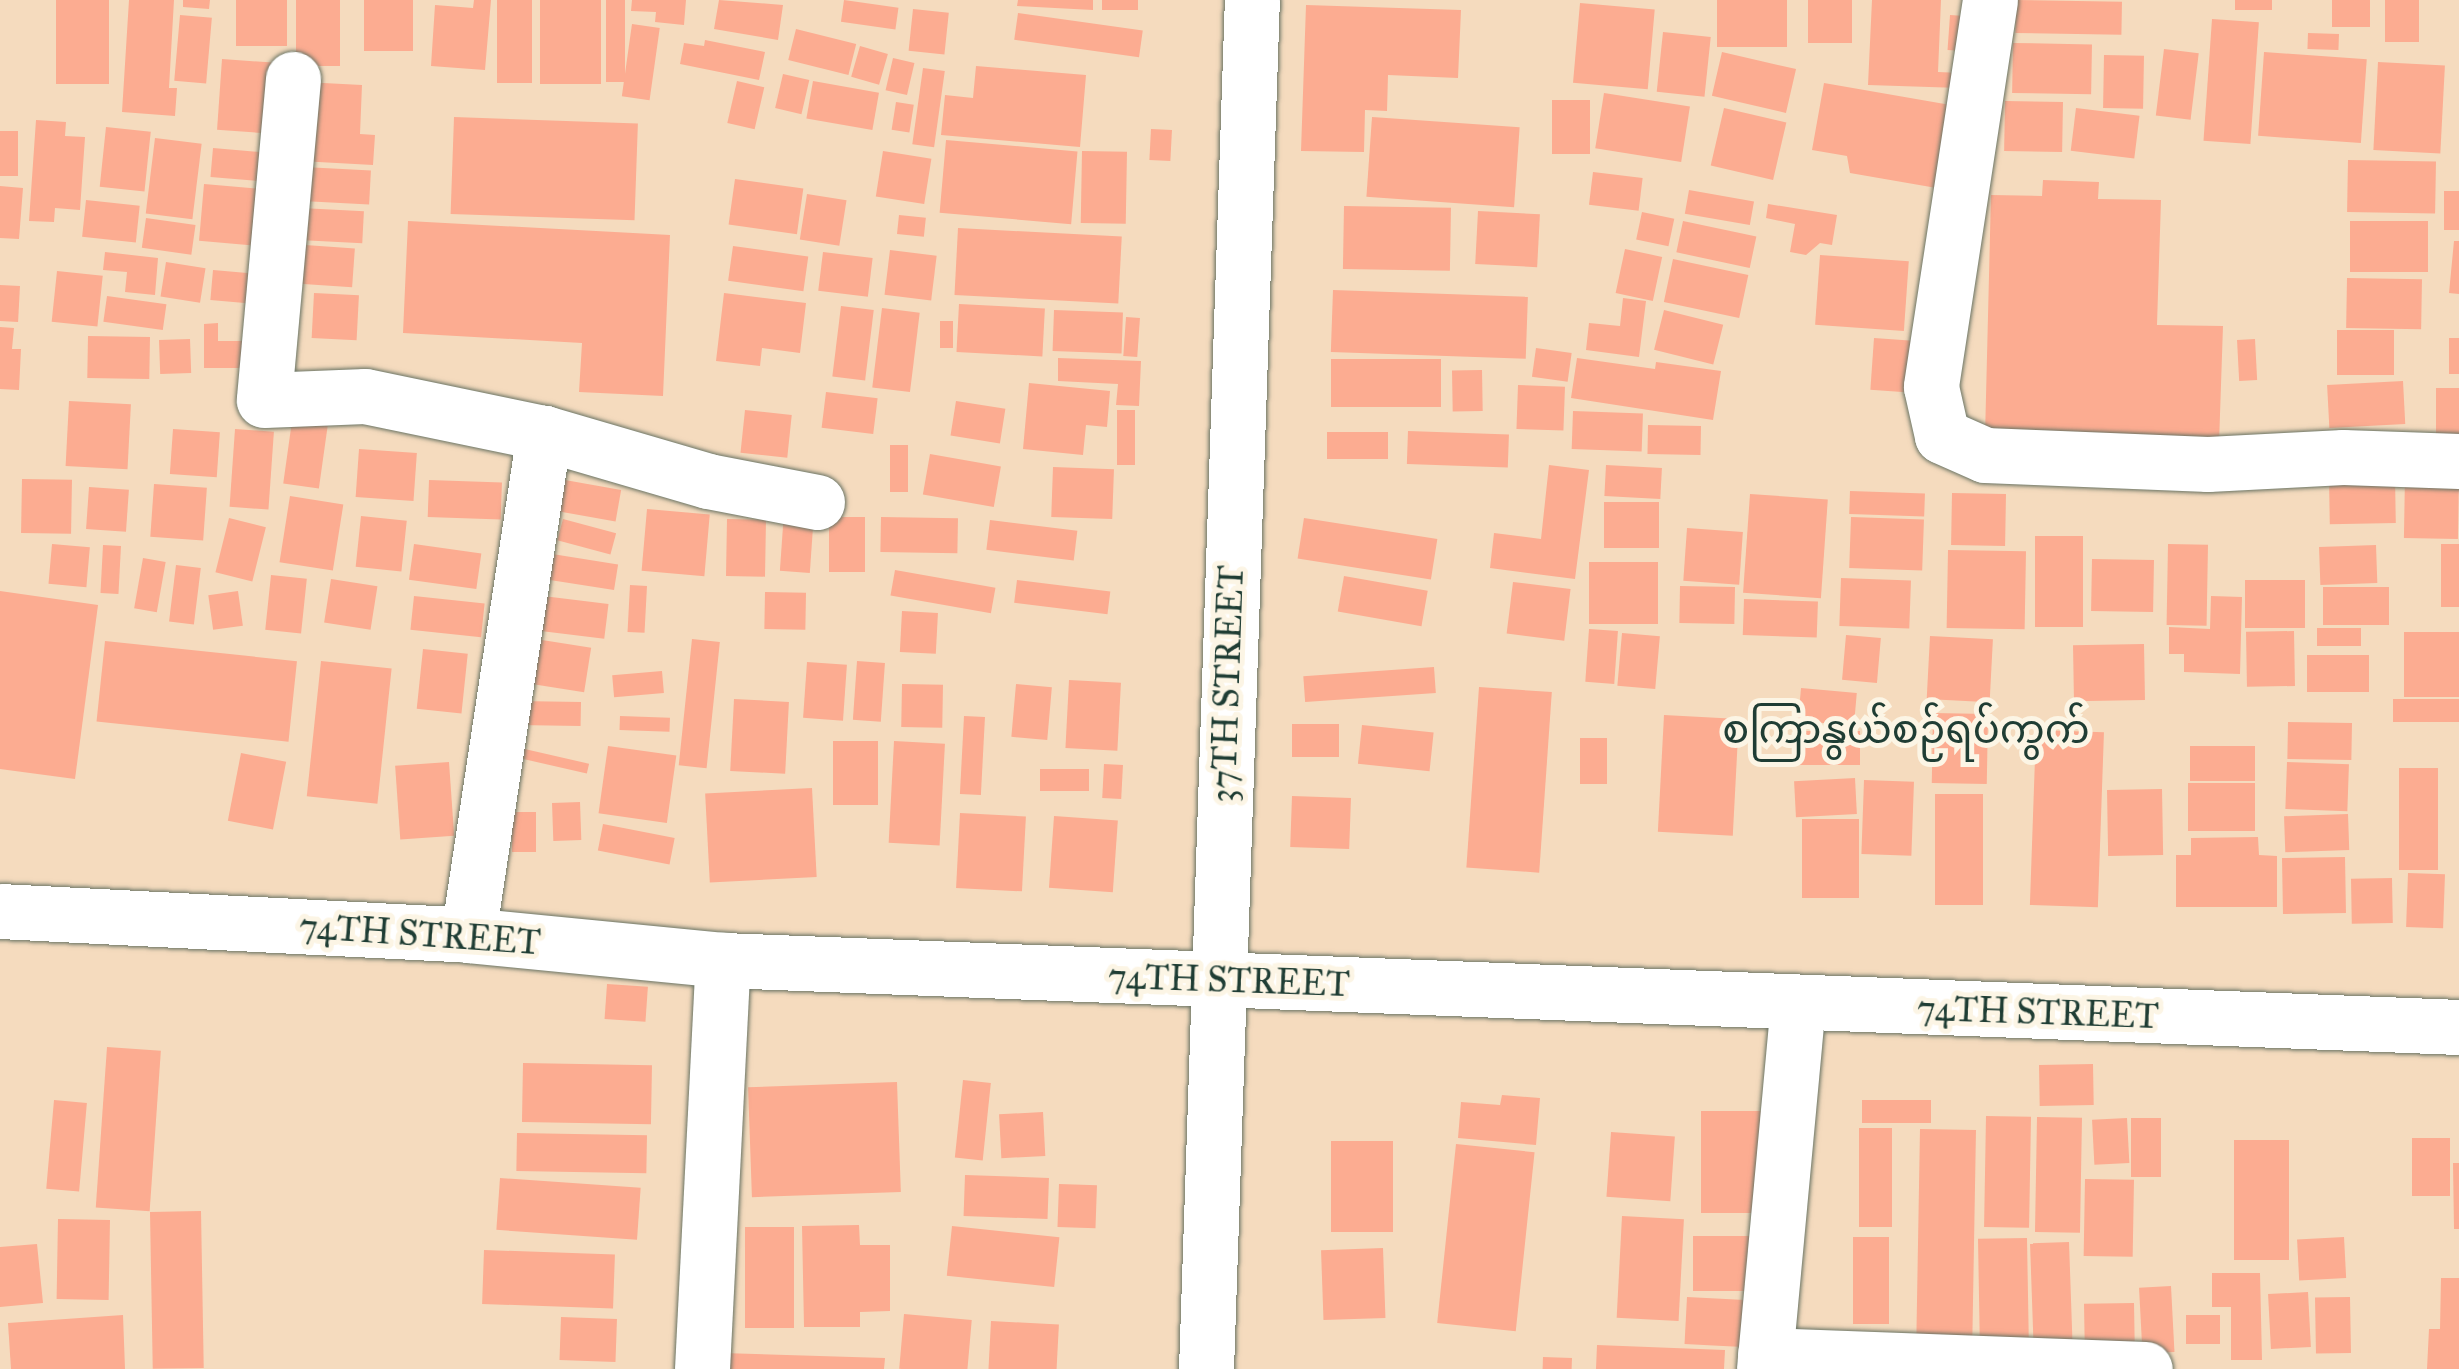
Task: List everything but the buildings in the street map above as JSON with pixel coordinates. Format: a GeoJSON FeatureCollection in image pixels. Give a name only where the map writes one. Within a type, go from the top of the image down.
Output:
{"type":"FeatureCollection","features":[{"type":"Feature","properties":{"kind":"street","name":"37TH STREET"},"geometry":{"type":"LineString","coordinates":[[1206,1369],[1252,0]]}},
{"type":"Feature","properties":{"kind":"street"},"geometry":{"type":"LineString","coordinates":[[1990,0],[1931,387],[1942,436],[1985,456],[2208,464],[2344,457],[2459,461]]}},
{"type":"Feature","properties":{"kind":"street"},"geometry":{"type":"LineString","coordinates":[[293,79],[264,400],[365,396],[544,432],[708,481],[817,502]]}},
{"type":"Feature","properties":{"kind":"street"},"geometry":{"type":"LineString","coordinates":[[468,935],[544,432]]}},
{"type":"Feature","properties":{"kind":"street","name":"74TH STREET"},"geometry":{"type":"LineString","coordinates":[[0,911],[468,935],[723,960],[1798,1005],[2459,1027]]}},
{"type":"Feature","properties":{"kind":"street"},"geometry":{"type":"LineString","coordinates":[[702,1369],[723,960]]}},
{"type":"Feature","properties":{"kind":"street"},"geometry":{"type":"LineString","coordinates":[[1798,1005],[1765,1362],[2144,1369]]}},
{"type":"Feature","properties":{"kind":"district","name":"စကြာနွယ်စဉ်ရပ်ကွက်"},"geometry":{"type":"Point","coordinates":[1906,730]}}]}
